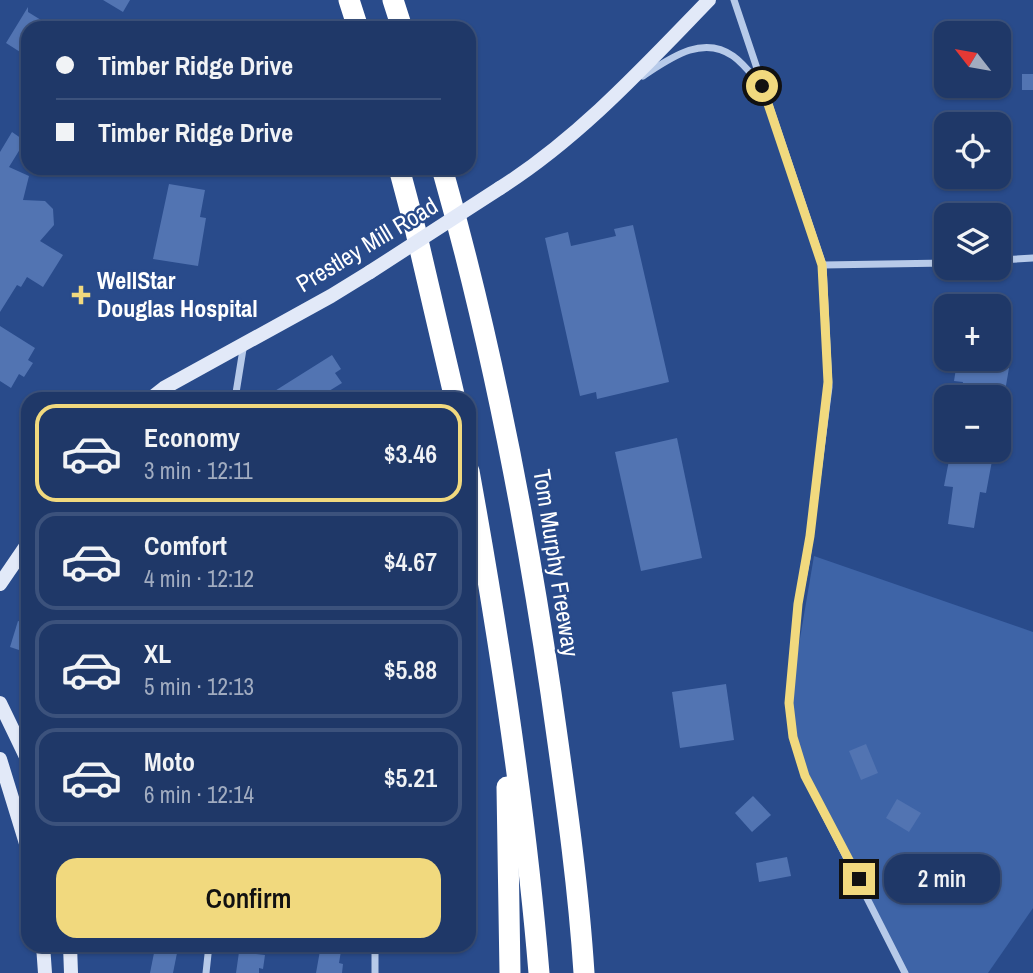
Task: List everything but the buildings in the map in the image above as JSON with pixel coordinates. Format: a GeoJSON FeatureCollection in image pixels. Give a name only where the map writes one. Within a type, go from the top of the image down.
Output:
{"type":"FeatureCollection","features":[{"type":"Feature","properties":{"kind":"highway"},"geometry":{"type":"LineString","coordinates":[[349,0],[356,21]]}},
{"type":"Feature","properties":{"kind":"highway"},"geometry":{"type":"LineString","coordinates":[[393,0],[399,21]]}},
{"type":"Feature","properties":{"kind":"highway"},"geometry":{"type":"LineString","coordinates":[[401,175],[453,392]]}},
{"type":"Feature","properties":{"kind":"highway","name":"Tom Murphy Freeway"},"geometry":{"type":"LineString","coordinates":[[444,175],[491,361],[513,462],[567,805],[584,973]]}},
{"type":"Feature","properties":{"kind":"highway"},"geometry":{"type":"LineString","coordinates":[[476,512],[506,687],[539,973]]}},
{"type":"Feature","properties":{"kind":"highway"},"geometry":{"type":"LineString","coordinates":[[506,687],[510,973]]}},
{"type":"Feature","properties":{"kind":"street","name":"Prestley Mill Road"},"geometry":{"type":"LineString","coordinates":[[159,392],[370,272],[543,159],[627,85],[709,0]]}},
{"type":"Feature","properties":{"kind":"street"},"geometry":{"type":"LineString","coordinates":[[734,0],[822,265],[829,387],[812,525],[798,604],[789,703],[793,737],[805,776],[905,973]]}},
{"type":"Feature","properties":{"kind":"street","name":"Prestley Mill Road"},"geometry":{"type":"LineString","coordinates":[[627,85],[683,50],[714,47],[733,56],[762,86]]}},
{"type":"Feature","properties":{"kind":"street"},"geometry":{"type":"LineString","coordinates":[[1011,259],[1033,258]]}},
{"type":"Feature","properties":{"kind":"street"},"geometry":{"type":"LineString","coordinates":[[822,265],[934,263]]}},
{"type":"Feature","properties":{"kind":"street"},"geometry":{"type":"LineString","coordinates":[[236,392],[244,342]]}},
{"type":"Feature","properties":{"kind":"street"},"geometry":{"type":"LineString","coordinates":[[0,583],[21,551]]}},
{"type":"Feature","properties":{"kind":"street"},"geometry":{"type":"LineString","coordinates":[[0,703],[21,746]]}},
{"type":"Feature","properties":{"kind":"street"},"geometry":{"type":"LineString","coordinates":[[0,759],[21,827]]}},
{"type":"Feature","properties":{"kind":"street"},"geometry":{"type":"LineString","coordinates":[[44,952],[45,973]]}},
{"type":"Feature","properties":{"kind":"street"},"geometry":{"type":"LineString","coordinates":[[70,952],[71,973]]}},
{"type":"Feature","properties":{"kind":"street"},"geometry":{"type":"LineString","coordinates":[[206,973],[208,952]]}},
{"type":"Feature","properties":{"kind":"street"},"geometry":{"type":"LineString","coordinates":[[375,952],[376,973]]}},
{"type":"Feature","properties":{"kind":"shaded area"},"geometry":{"type":"Polygon","coordinates":[[[814,556],[1033,632],[1033,908],[988,973],[905,973],[805,776],[789,703],[814,556]]]}},
{"type":"Feature","properties":{"kind":"place","name":"WellStar Douglas Hospital"},"geometry":{"type":"Point","coordinates":[81,295]}},
{"type":"Feature","properties":{"kind":"route"},"geometry":{"type":"LineString","coordinates":[[762,86],[822,265],[829,387],[807,558],[798,604],[789,703],[793,737],[805,776],[859,879]]}}]}
